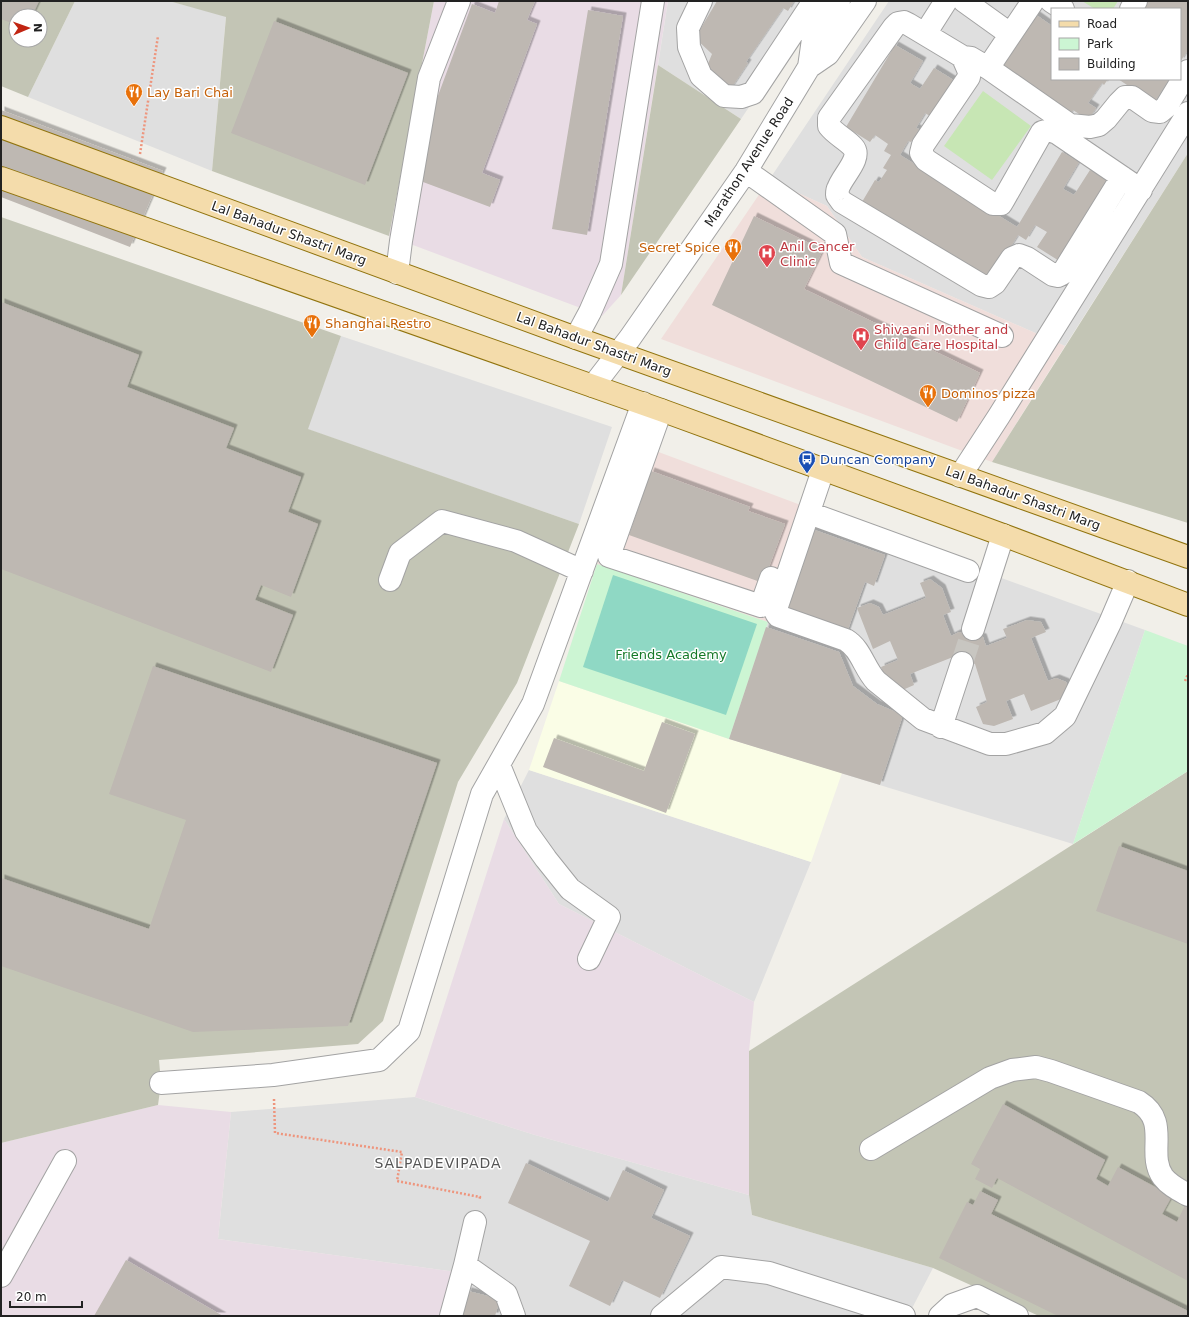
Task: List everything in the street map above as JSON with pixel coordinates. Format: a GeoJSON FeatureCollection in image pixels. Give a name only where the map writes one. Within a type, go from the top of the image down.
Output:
{"type":"FeatureCollection","features":[{"type":"Feature","properties":{"kind":"main road","name":"Lal Bahadur Shastri Marg"},"geometry":{"type":"LineString","coordinates":[[1,127],[619,354],[1188,557]]}},
{"type":"Feature","properties":{"kind":"main road"},"geometry":{"type":"LineString","coordinates":[[1,178],[652,407],[1128,581],[1188,605]]}},
{"type":"Feature","properties":{"kind":"street"},"geometry":{"type":"LineString","coordinates":[[397,273],[401,241],[429,78],[459,1]]}},
{"type":"Feature","properties":{"kind":"street"},"geometry":{"type":"LineString","coordinates":[[576,338],[590,312],[611,264],[653,1]]}},
{"type":"Feature","properties":{"kind":"street"},"geometry":{"type":"LineString","coordinates":[[701,1],[688,28],[689,47],[701,76],[724,96],[741,97],[753,93],[814,1]]}},
{"type":"Feature","properties":{"kind":"street"},"geometry":{"type":"LineString","coordinates":[[809,67],[813,39],[838,1]]}},
{"type":"Feature","properties":{"kind":"street","name":"Marathon Avenue Road"},"geometry":{"type":"LineString","coordinates":[[593,386],[619,354],[746,171],[809,67],[828,54],[865,1]]}},
{"type":"Feature","properties":{"kind":"street"},"geometry":{"type":"LineString","coordinates":[[964,1],[1010,34]]}},
{"type":"Feature","properties":{"kind":"street"},"geometry":{"type":"LineString","coordinates":[[988,68],[1033,1]]}},
{"type":"Feature","properties":{"kind":"street"},"geometry":{"type":"LineString","coordinates":[[1051,1],[1062,8]]}},
{"type":"Feature","properties":{"kind":"street"},"geometry":{"type":"LineString","coordinates":[[925,34],[938,4]]}},
{"type":"Feature","properties":{"kind":"street"},"geometry":{"type":"LineString","coordinates":[[1122,177],[1062,274],[1058,276],[1053,275],[1019,255],[1012,258],[995,283],[989,287],[980,285],[842,202],[837,195],[838,189],[855,159],[856,152],[829,126],[829,118],[898,23],[904,22],[963,57],[971,58],[988,68],[1070,125],[1090,127],[1099,125],[1125,98],[1132,97],[1152,111],[1160,112],[1166,107],[1188,71]]}},
{"type":"Feature","properties":{"kind":"street"},"geometry":{"type":"LineString","coordinates":[[963,57],[965,65],[970,72],[969,77],[923,145],[921,153],[926,160],[993,204],[1001,204],[1042,132],[1049,130],[1057,133],[1140,190]]}},
{"type":"Feature","properties":{"kind":"street"},"geometry":{"type":"LineString","coordinates":[[766,74],[792,95]]}},
{"type":"Feature","properties":{"kind":"street"},"geometry":{"type":"LineString","coordinates":[[960,476],[1188,113]]}},
{"type":"Feature","properties":{"kind":"street"},"geometry":{"type":"LineString","coordinates":[[746,171],[836,234],[840,263],[1002,336]]}},
{"type":"Feature","properties":{"kind":"street"},"geometry":{"type":"LineString","coordinates":[[652,407],[609,556],[761,606],[816,467]]}},
{"type":"Feature","properties":{"kind":"street"},"geometry":{"type":"LineString","coordinates":[[160,1083],[273,1075],[379,1060],[410,1031],[482,794],[533,704],[582,571],[652,407]]}},
{"type":"Feature","properties":{"kind":"street"},"geometry":{"type":"LineString","coordinates":[[816,467],[809,513],[776,609],[776,613],[778,616],[846,640],[853,644],[870,674],[876,681],[923,719],[941,727],[990,744],[1006,744],[1045,733],[1065,716],[1110,623],[1128,581]]}},
{"type":"Feature","properties":{"kind":"street"},"geometry":{"type":"LineString","coordinates":[[809,513],[968,571]]}},
{"type":"Feature","properties":{"kind":"street"},"geometry":{"type":"LineString","coordinates":[[390,580],[400,552],[442,521],[516,541],[582,571]]}},
{"type":"Feature","properties":{"kind":"street"},"geometry":{"type":"LineString","coordinates":[[973,629],[1003,535]]}},
{"type":"Feature","properties":{"kind":"street"},"geometry":{"type":"LineString","coordinates":[[941,727],[962,663]]}},
{"type":"Feature","properties":{"kind":"street"},"geometry":{"type":"LineString","coordinates":[[498,764],[526,831],[546,859],[570,889],[608,917],[589,959]]}},
{"type":"Feature","properties":{"kind":"street"},"geometry":{"type":"LineString","coordinates":[[872,1149],[990,1078],[1012,1070],[1036,1067],[1139,1102],[1146,1106],[1152,1114],[1157,1131],[1157,1163],[1163,1176],[1173,1187],[1188,1195]]}},
{"type":"Feature","properties":{"kind":"street"},"geometry":{"type":"LineString","coordinates":[[1,1276],[64,1161]]}},
{"type":"Feature","properties":{"kind":"street"},"geometry":{"type":"LineString","coordinates":[[451,1316],[475,1222]]}},
{"type":"Feature","properties":{"kind":"street"},"geometry":{"type":"LineString","coordinates":[[465,1265],[506,1294],[514,1316]]}},
{"type":"Feature","properties":{"kind":"street"},"geometry":{"type":"LineString","coordinates":[[662,1316],[721,1267],[769,1272],[904,1316]]}},
{"type":"Feature","properties":{"kind":"street"},"geometry":{"type":"LineString","coordinates":[[940,1316],[952,1305],[976,1296],[1017,1316]]}},
{"type":"Feature","properties":{"kind":"path"},"geometry":{"type":"LineString","coordinates":[[137,176],[158,36]]}},
{"type":"Feature","properties":{"kind":"path"},"geometry":{"type":"LineString","coordinates":[[1185,681],[1188,674]]}},
{"type":"Feature","properties":{"kind":"path"},"geometry":{"type":"LineString","coordinates":[[273,1075],[275,1133],[402,1152],[398,1181],[480,1197],[475,1222]]}},
{"type":"Feature","properties":{"kind":"shaded area"},"geometry":{"type":"Polygon","coordinates":[[[1,1],[75,1],[28,97],[1,86],[1,1]]]}},
{"type":"Feature","properties":{"kind":"shaded area"},"geometry":{"type":"Polygon","coordinates":[[[75,1],[169,1],[226,16],[212,171],[28,97],[75,1]]]}},
{"type":"Feature","properties":{"kind":"shaded area"},"geometry":{"type":"Polygon","coordinates":[[[169,1],[434,1],[389,236],[212,171],[226,17],[169,1]]]}},
{"type":"Feature","properties":{"kind":"shaded area"},"geometry":{"type":"Polygon","coordinates":[[[434,1],[668,1],[621,295],[602,316],[389,236],[434,1]]]}},
{"type":"Feature","properties":{"kind":"shaded area"},"geometry":{"type":"Polygon","coordinates":[[[668,1],[820,1],[741,119],[658,65],[668,1]]]}},
{"type":"Feature","properties":{"kind":"shaded area"},"geometry":{"type":"Polygon","coordinates":[[[889,1],[1188,1],[1188,153],[1065,346],[862,257],[827,206],[769,180],[889,1]]]}},
{"type":"Feature","properties":{"kind":"shaded area"},"geometry":{"type":"Polygon","coordinates":[[[658,65],[741,119],[621,295],[658,65]]]}},
{"type":"Feature","properties":{"kind":"shaded area"},"geometry":{"type":"Polygon","coordinates":[[[1188,153],[1188,523],[992,462],[1188,153]]]}},
{"type":"Feature","properties":{"kind":"shaded area"},"geometry":{"type":"Polygon","coordinates":[[[769,180],[827,206],[862,257],[1065,346],[992,462],[661,339],[769,180]]]}},
{"type":"Feature","properties":{"kind":"shaded area"},"geometry":{"type":"Polygon","coordinates":[[[1,217],[341,336],[308,429],[579,524],[517,683],[458,782],[383,1021],[358,1044],[159,1060],[161,1083],[158,1105],[1,1143],[1,217]]]}},
{"type":"Feature","properties":{"kind":"shaded area"},"geometry":{"type":"Polygon","coordinates":[[[341,336],[612,427],[579,524],[307,429],[341,336]]]}},
{"type":"Feature","properties":{"kind":"shaded area","name":"Friends Academy"},"geometry":{"type":"Polygon","coordinates":[[[637,444],[806,507],[768,622],[597,564],[637,444]]]}},
{"type":"Feature","properties":{"kind":"shaded area"},"geometry":{"type":"Polygon","coordinates":[[[806,507],[1145,630],[1073,844],[729,739],[806,507]]]}},
{"type":"Feature","properties":{"kind":"shaded area"},"geometry":{"type":"Polygon","coordinates":[[[559,681],[729,739],[842,773],[811,862],[529,770],[559,681]]]}},
{"type":"Feature","properties":{"kind":"shaded area"},"geometry":{"type":"Polygon","coordinates":[[[529,770],[811,862],[754,1002],[559,904],[504,819],[529,770]]]}},
{"type":"Feature","properties":{"kind":"shaded area"},"geometry":{"type":"Polygon","coordinates":[[[1188,771],[1188,1316],[1039,1316],[933,1268],[752,1215],[749,1195],[749,1051],[1188,771]]]}},
{"type":"Feature","properties":{"kind":"shaded area"},"geometry":{"type":"Polygon","coordinates":[[[504,819],[559,904],[754,1002],[749,1051],[749,1195],[535,1135],[415,1097],[504,819]]]}},
{"type":"Feature","properties":{"kind":"shaded area"},"geometry":{"type":"Polygon","coordinates":[[[415,1097],[535,1135],[749,1195],[752,1215],[933,1268],[908,1316],[459,1316],[456,1272],[218,1239],[231,1112],[415,1097]]]}},
{"type":"Feature","properties":{"kind":"shaded area"},"geometry":{"type":"Polygon","coordinates":[[[158,1105],[231,1112],[218,1239],[456,1272],[443,1316],[1,1316],[1,1143],[158,1105]]]}},
{"type":"Feature","properties":{"kind":"green space"},"geometry":{"type":"Polygon","coordinates":[[[1082,1],[1118,1],[1114,8],[1093,8],[1082,1]]]}},
{"type":"Feature","properties":{"kind":"green space"},"geometry":{"type":"Polygon","coordinates":[[[983,91],[1031,126],[992,180],[944,146],[983,91]]]}},
{"type":"Feature","properties":{"kind":"green space","name":"Friends Academy"},"geometry":{"type":"Polygon","coordinates":[[[597,564],[768,622],[729,739],[559,681],[597,564]]]}},
{"type":"Feature","properties":{"kind":"green space","name":"Friends Academy"},"geometry":{"type":"Polygon","coordinates":[[[613,575],[757,624],[726,715],[583,667],[613,575]]]}},
{"type":"Feature","properties":{"kind":"green space"},"geometry":{"type":"Polygon","coordinates":[[[1145,630],[1188,646],[1188,771],[1073,844],[1145,630]]]}},
{"type":"Feature","properties":{"kind":"building"},"geometry":{"type":"Polygon","coordinates":[[[1,1],[39,1],[36,8],[8,8],[8,22],[1,19],[1,1]]]}},
{"type":"Feature","properties":{"kind":"building"},"geometry":{"type":"Polygon","coordinates":[[[499,1],[535,1],[527,20],[537,24],[482,173],[500,180],[490,207],[415,179],[416,155],[472,4],[495,13],[499,1]]]}},
{"type":"Feature","properties":{"kind":"building"},"geometry":{"type":"Polygon","coordinates":[[[717,1],[794,1],[788,11],[783,8],[746,62],[748,63],[730,90],[705,71],[712,54],[695,38],[717,1]]]}},
{"type":"Feature","properties":{"kind":"building"},"geometry":{"type":"Polygon","coordinates":[[[1147,1],[1188,1],[1188,50],[1181,60],[1181,8],[1143,8],[1147,1]]]}},
{"type":"Feature","properties":{"kind":"building"},"geometry":{"type":"Polygon","coordinates":[[[588,10],[623,16],[587,235],[552,229],[588,10]]]}},
{"type":"Feature","properties":{"kind":"building"},"geometry":{"type":"Polygon","coordinates":[[[1035,14],[1051,25],[1051,80],[1107,80],[1104,85],[1102,83],[1088,103],[1096,108],[1088,120],[1073,110],[1067,119],[997,70],[1035,14]]]}},
{"type":"Feature","properties":{"kind":"building"},"geometry":{"type":"Polygon","coordinates":[[[274,21],[408,73],[365,185],[231,133],[274,21]]]}},
{"type":"Feature","properties":{"kind":"building"},"geometry":{"type":"Polygon","coordinates":[[[895,45],[923,61],[910,83],[920,89],[934,68],[955,81],[933,118],[925,113],[916,128],[919,129],[911,142],[908,141],[900,155],[1017,227],[1062,152],[1079,162],[1063,189],[1074,195],[1090,170],[1113,184],[1064,264],[1037,247],[1047,232],[1035,225],[1026,240],[1018,235],[990,280],[862,202],[875,180],[879,182],[887,170],[883,168],[891,155],[884,151],[888,144],[875,135],[870,142],[846,127],[895,45]]]}},
{"type":"Feature","properties":{"kind":"building"},"geometry":{"type":"Polygon","coordinates":[[[1120,80],[1168,80],[1154,103],[1120,80]]]}},
{"type":"Feature","properties":{"kind":"building"},"geometry":{"type":"Polygon","coordinates":[[[1,110],[163,171],[130,247],[1,197],[1,110]]]}},
{"type":"Feature","properties":{"kind":"building"},"geometry":{"type":"Polygon","coordinates":[[[754,216],[823,250],[804,289],[980,373],[957,422],[712,305],[754,216]]]}},
{"type":"Feature","properties":{"kind":"building"},"geometry":{"type":"Polygon","coordinates":[[[1,302],[139,355],[127,387],[234,428],[226,448],[301,477],[288,512],[318,524],[291,597],[261,585],[255,600],[293,615],[271,672],[1,569],[1,302]]]}},
{"type":"Feature","properties":{"kind":"building"},"geometry":{"type":"Polygon","coordinates":[[[651,471],[750,507],[748,511],[785,524],[763,583],[629,535],[651,471]]]}},
{"type":"Feature","properties":{"kind":"building"},"geometry":{"type":"Polygon","coordinates":[[[809,528],[885,555],[874,586],[865,582],[846,635],[779,611],[809,528]]]}},
{"type":"Feature","properties":{"kind":"building"},"geometry":{"type":"Polygon","coordinates":[[[930,579],[942,588],[951,612],[943,615],[951,636],[959,632],[983,637],[986,646],[1007,638],[1003,629],[1027,620],[1041,622],[1046,632],[1031,638],[1048,681],[1056,678],[1066,682],[1071,695],[1031,711],[1024,694],[1006,701],[1013,719],[994,726],[983,724],[976,707],[987,702],[975,664],[953,657],[910,674],[914,685],[898,692],[888,686],[881,667],[898,660],[890,641],[873,649],[857,608],[870,603],[879,607],[883,615],[926,598],[920,583],[930,579]]]}},
{"type":"Feature","properties":{"kind":"building"},"geometry":{"type":"Polygon","coordinates":[[[766,627],[839,652],[853,686],[877,704],[903,715],[880,785],[729,739],[766,627]]]}},
{"type":"Feature","properties":{"kind":"building"},"geometry":{"type":"Polygon","coordinates":[[[153,666],[437,763],[348,1026],[193,1032],[1,966],[1,878],[149,929],[186,820],[109,794],[153,666]]]}},
{"type":"Feature","properties":{"kind":"building"},"geometry":{"type":"Polygon","coordinates":[[[662,722],[695,734],[666,813],[543,767],[554,738],[644,771],[662,722]]]}},
{"type":"Feature","properties":{"kind":"building"},"geometry":{"type":"Polygon","coordinates":[[[1119,846],[1188,871],[1188,944],[1096,911],[1119,846]]]}},
{"type":"Feature","properties":{"kind":"building"},"geometry":{"type":"Polygon","coordinates":[[[1003,1104],[1105,1160],[1096,1179],[1108,1186],[1118,1167],[1172,1196],[1162,1214],[1177,1222],[1186,1203],[1188,1204],[1188,1281],[997,1178],[992,1188],[975,1179],[980,1169],[971,1164],[1003,1104]]]}},
{"type":"Feature","properties":{"kind":"building"},"geometry":{"type":"Polygon","coordinates":[[[526,1163],[608,1202],[623,1170],[664,1190],[651,1218],[690,1236],[660,1298],[622,1280],[610,1306],[569,1286],[590,1241],[508,1203],[526,1163]]]}},
{"type":"Feature","properties":{"kind":"building"},"geometry":{"type":"Polygon","coordinates":[[[980,1191],[998,1200],[991,1214],[1188,1311],[1188,1316],[1058,1316],[939,1258],[967,1202],[973,1205],[980,1191]]]}},
{"type":"Feature","properties":{"kind":"building"},"geometry":{"type":"Polygon","coordinates":[[[126,1260],[223,1316],[94,1316],[126,1260]]]}},
{"type":"Feature","properties":{"kind":"building"},"geometry":{"type":"Polygon","coordinates":[[[468,1291],[500,1299],[495,1316],[461,1316],[468,1291]]]}},
{"type":"Feature","properties":{"kind":"tunnel"},"geometry":{"type":"LineString","coordinates":[[962,663],[973,629]]}},
{"type":"Feature","properties":{"kind":"place","name":"Lay Bari Chai"},"geometry":{"type":"Point","coordinates":[134,107]}},
{"type":"Feature","properties":{"kind":"place","name":"Secret Spice"},"geometry":{"type":"Point","coordinates":[733,262]}},
{"type":"Feature","properties":{"kind":"place","name":"Anil Cancer Clinic"},"geometry":{"type":"Point","coordinates":[767,268]}},
{"type":"Feature","properties":{"kind":"place","name":"Shanghai Restro"},"geometry":{"type":"Point","coordinates":[312,338]}},
{"type":"Feature","properties":{"kind":"place","name":"Shivaani Mother and Child Care Hospital"},"geometry":{"type":"Point","coordinates":[861,351]}},
{"type":"Feature","properties":{"kind":"place","name":"Dominos pizza"},"geometry":{"type":"Point","coordinates":[928,408]}},
{"type":"Feature","properties":{"kind":"place","name":"Duncan Company"},"geometry":{"type":"Point","coordinates":[807,474]}},
{"type":"Feature","properties":{"kind":"district","name":"SALPADEVIPADA"},"geometry":{"type":"Point","coordinates":[438,1163]}}]}
